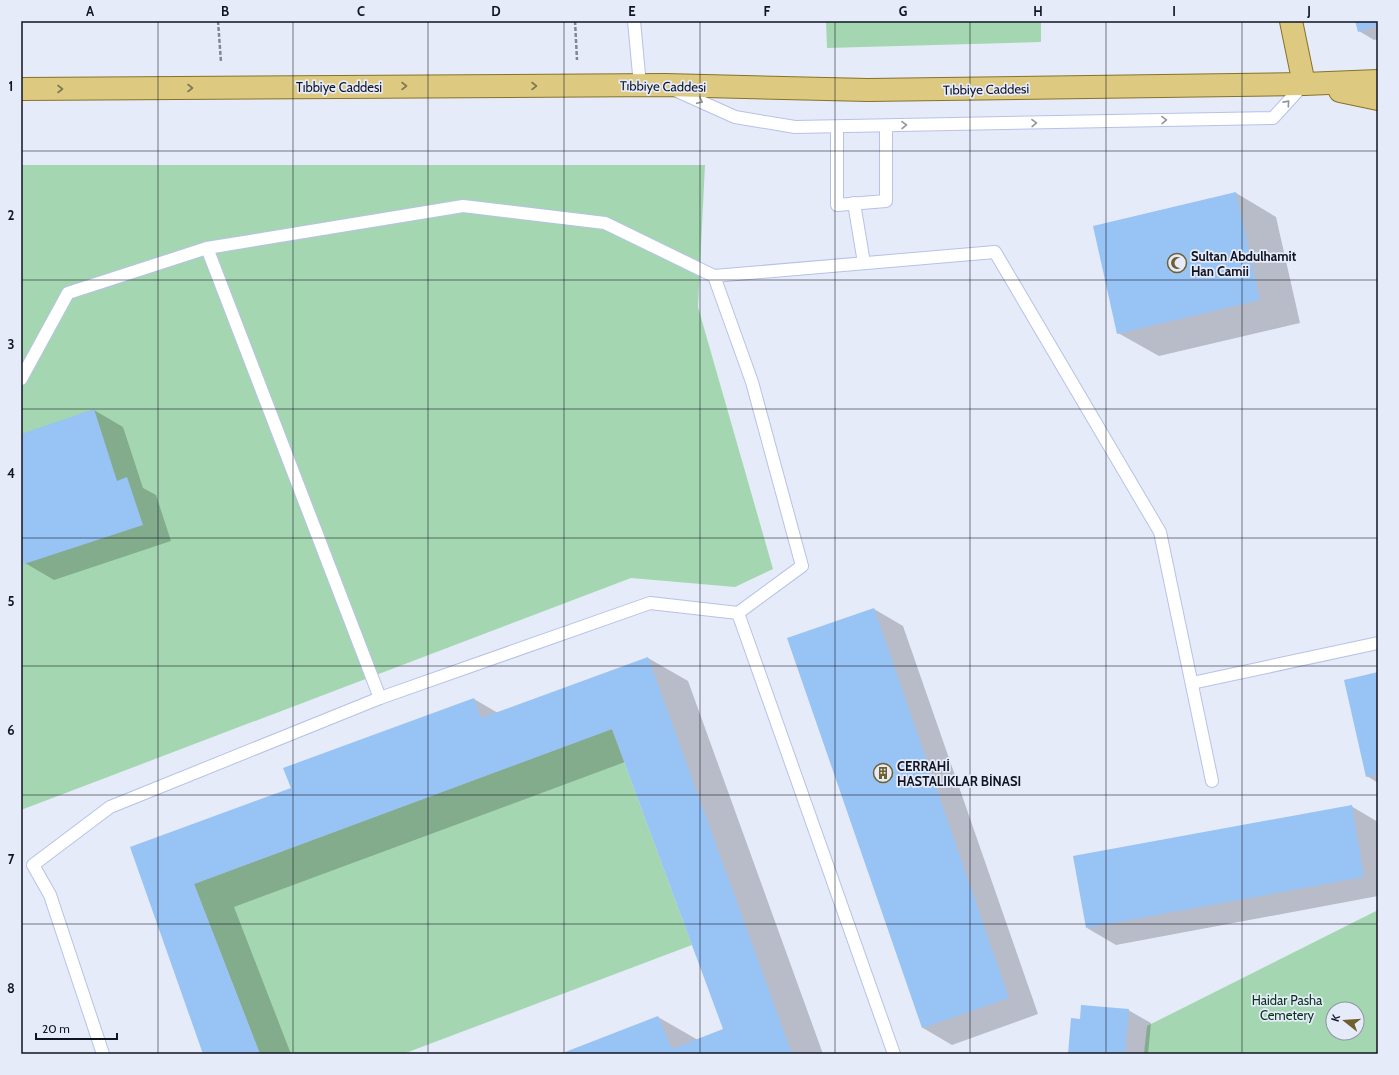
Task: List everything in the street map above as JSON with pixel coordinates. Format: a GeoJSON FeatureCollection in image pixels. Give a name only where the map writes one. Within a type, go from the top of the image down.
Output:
{"type":"FeatureCollection","features":[{"type":"Feature","properties":{"kind":"main road"},"geometry":{"type":"LineString","coordinates":[[1291,21],[1304,84]]}},
{"type":"Feature","properties":{"kind":"main road","name":"Tıbbiye Caddesi"},"geometry":{"type":"LineString","coordinates":[[21,89],[665,85],[868,90],[1304,84],[1378,81]]}},
{"type":"Feature","properties":{"kind":"main road","name":"Tıbbiye Caddesi"},"geometry":{"type":"LineString","coordinates":[[1304,84],[1378,99]]}},
{"type":"Feature","properties":{"kind":"lane"},"geometry":{"type":"LineString","coordinates":[[634,21],[640,85]]}},
{"type":"Feature","properties":{"kind":"lane"},"geometry":{"type":"LineString","coordinates":[[665,85],[735,117],[795,127],[837,127],[1274,118],[1304,84]]}},
{"type":"Feature","properties":{"kind":"lane"},"geometry":{"type":"LineString","coordinates":[[837,127],[837,205],[886,201],[886,126]]}},
{"type":"Feature","properties":{"kind":"lane"},"geometry":{"type":"LineString","coordinates":[[854,204],[864,263]]}},
{"type":"Feature","properties":{"kind":"lane"},"geometry":{"type":"LineString","coordinates":[[21,379],[68,293],[207,248],[463,206],[605,223],[714,276],[995,252],[1160,532],[1212,782]]}},
{"type":"Feature","properties":{"kind":"lane"},"geometry":{"type":"LineString","coordinates":[[207,248],[380,698]]}},
{"type":"Feature","properties":{"kind":"lane"},"geometry":{"type":"LineString","coordinates":[[103,1054],[50,895],[27,866],[110,807],[380,698],[650,603],[738,613],[802,566],[752,382],[714,276]]}},
{"type":"Feature","properties":{"kind":"lane"},"geometry":{"type":"LineString","coordinates":[[738,613],[894,1054]]}},
{"type":"Feature","properties":{"kind":"lane"},"geometry":{"type":"LineString","coordinates":[[1192,683],[1378,643]]}},
{"type":"Feature","properties":{"kind":"path"},"geometry":{"type":"LineString","coordinates":[[575,21],[578,85]]}},
{"type":"Feature","properties":{"kind":"green space"},"geometry":{"type":"Polygon","coordinates":[[[826,21],[1041,21],[1041,42],[827,48],[826,21]]]}},
{"type":"Feature","properties":{"kind":"green space"},"geometry":{"type":"Polygon","coordinates":[[[21,165],[705,165],[698,307],[773,569],[735,587],[631,578],[21,810],[21,165]]]}},
{"type":"Feature","properties":{"kind":"green space"},"geometry":{"type":"Polygon","coordinates":[[[612,729],[692,945],[403,1054],[260,1054],[194,884],[612,729]]]}},
{"type":"Feature","properties":{"kind":"green space","name":"Haidar Pasha Cemetery"},"geometry":{"type":"Polygon","coordinates":[[[1378,910],[1378,1054],[1144,1054],[1147,1026],[1378,910]]]}},
{"type":"Feature","properties":{"kind":"building"},"geometry":{"type":"Polygon","coordinates":[[[1355,21],[1378,21],[1378,25],[1358,32],[1355,21]]]}},
{"type":"Feature","properties":{"kind":"building","name":"Sultan Abdulhamit Han Camii"},"geometry":{"type":"Polygon","coordinates":[[[1236,192],[1260,300],[1117,334],[1093,226],[1236,192]]]}},
{"type":"Feature","properties":{"kind":"building"},"geometry":{"type":"Polygon","coordinates":[[[94,409],[117,481],[127,477],[143,525],[24,564],[21,554],[21,434],[94,409]]]}},
{"type":"Feature","properties":{"kind":"building","name":"CERRAHİ HASTALIKLAR BİNASI"},"geometry":{"type":"Polygon","coordinates":[[[874,608],[1009,998],[922,1028],[787,638],[874,608]]]}},
{"type":"Feature","properties":{"kind":"building"},"geometry":{"type":"Polygon","coordinates":[[[648,657],[792,1054],[560,1054],[658,1016],[672,1049],[723,1029],[612,729],[194,884],[260,1054],[203,1054],[130,847],[291,788],[283,768],[474,698],[481,718],[648,657]]]}},
{"type":"Feature","properties":{"kind":"building"},"geometry":{"type":"Polygon","coordinates":[[[1378,672],[1378,774],[1366,777],[1344,680],[1378,672]]]}},
{"type":"Feature","properties":{"kind":"building"},"geometry":{"type":"Polygon","coordinates":[[[1352,805],[1364,877],[1086,928],[1073,856],[1352,805]]]}},
{"type":"Feature","properties":{"kind":"building"},"geometry":{"type":"Polygon","coordinates":[[[1081,1005],[1129,1009],[1125,1054],[1068,1054],[1071,1018],[1080,1019],[1081,1005]]]}},
{"type":"Feature","properties":{"kind":"place","name":"Sultan Abdulhamit Han Camii"},"geometry":{"type":"Point","coordinates":[1177,263]}},
{"type":"Feature","properties":{"kind":"place","name":"CERRAHİ HASTALIKLAR BİNASI"},"geometry":{"type":"Point","coordinates":[883,773]}}]}
